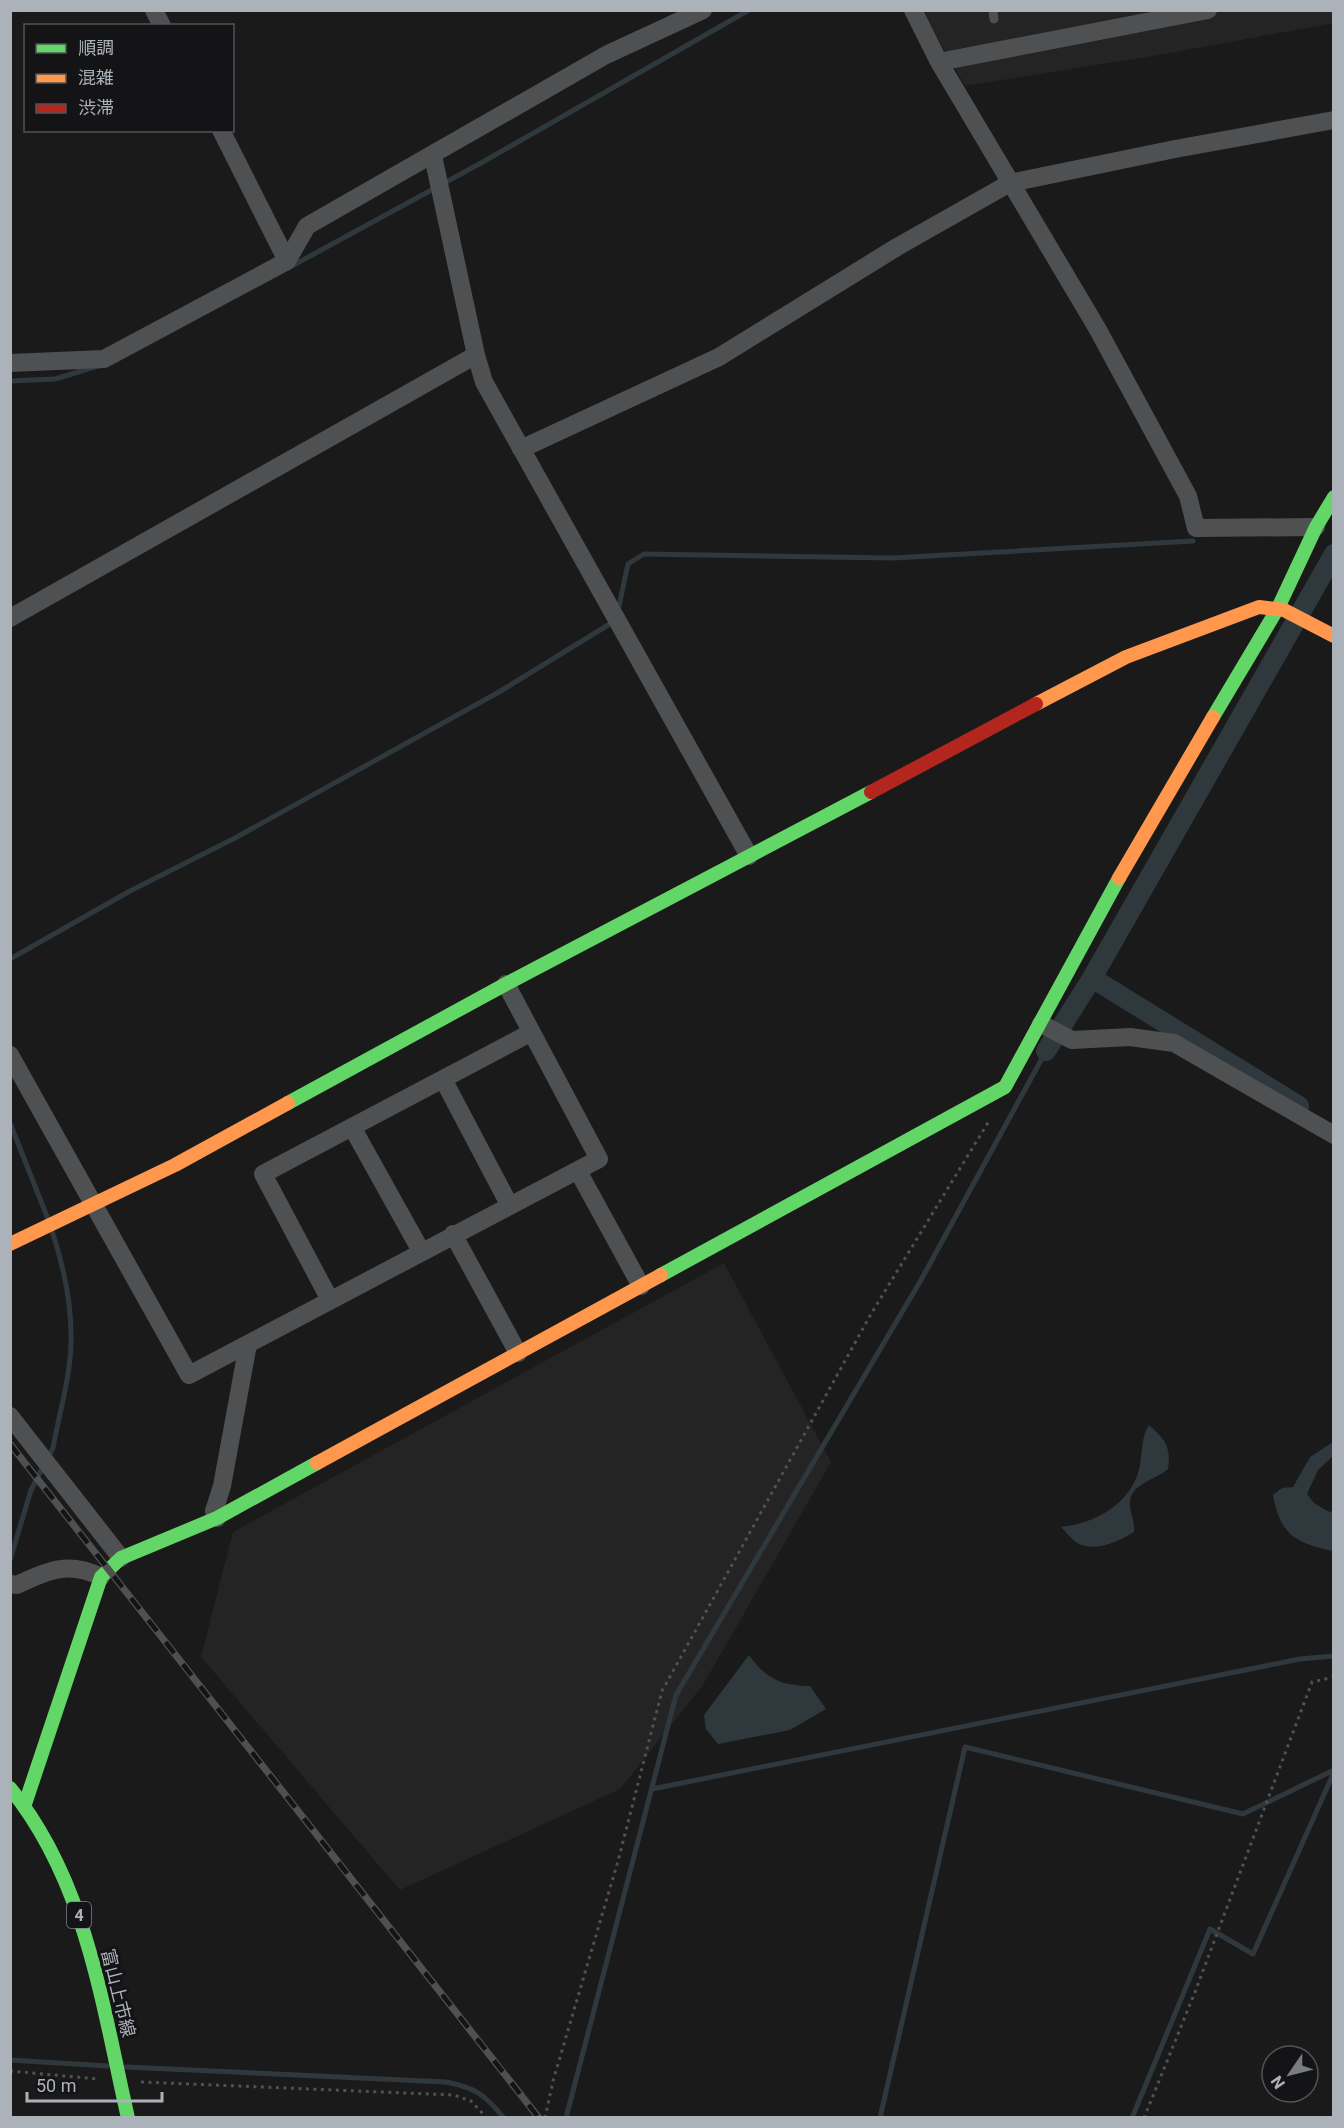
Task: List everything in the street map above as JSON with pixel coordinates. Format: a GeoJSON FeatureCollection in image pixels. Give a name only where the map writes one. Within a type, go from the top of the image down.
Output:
{"type":"FeatureCollection","features":[{"type":"Feature","properties":{"kind":"street"},"geometry":{"type":"LineString","coordinates":[[154,10],[161,24]]}},
{"type":"Feature","properties":{"kind":"street"},"geometry":{"type":"LineString","coordinates":[[10,363],[104,359],[287,261],[307,226],[606,55],[703,10]]}},
{"type":"Feature","properties":{"kind":"street"},"geometry":{"type":"LineString","coordinates":[[913,10],[939,62],[1097,328],[1188,496],[1196,528],[1316,528]]}},
{"type":"Feature","properties":{"kind":"street"},"geometry":{"type":"LineString","coordinates":[[939,62],[1208,10]]}},
{"type":"Feature","properties":{"kind":"street"},"geometry":{"type":"LineString","coordinates":[[521,449],[719,357],[897,247],[1011,183],[1175,148],[1334,120]]}},
{"type":"Feature","properties":{"kind":"street"},"geometry":{"type":"LineString","coordinates":[[222,132],[287,261]]}},
{"type":"Feature","properties":{"kind":"street"},"geometry":{"type":"LineString","coordinates":[[433,156],[476,356],[484,382],[750,856]]}},
{"type":"Feature","properties":{"kind":"street"},"geometry":{"type":"LineString","coordinates":[[10,618],[476,356]]}},
{"type":"Feature","properties":{"kind":"street"},"geometry":{"type":"LineString","coordinates":[[25,1804],[101,1577],[121,1558],[217,1518],[1005,1087],[1145,831],[1278,608],[1316,528],[1334,498]]}},
{"type":"Feature","properties":{"kind":"street"},"geometry":{"type":"LineString","coordinates":[[10,1244],[175,1165],[506,984],[1126,657],[1259,607],[1278,608],[1334,636]]}},
{"type":"Feature","properties":{"kind":"street"},"geometry":{"type":"LineString","coordinates":[[10,1055],[189,1375],[599,1159],[530,1033],[506,984]]}},
{"type":"Feature","properties":{"kind":"street"},"geometry":{"type":"LineString","coordinates":[[1041,1024],[1072,1040],[1130,1037],[1174,1043],[1334,1135]]}},
{"type":"Feature","properties":{"kind":"street"},"geometry":{"type":"LineString","coordinates":[[330,1300],[263,1174],[530,1033]]}},
{"type":"Feature","properties":{"kind":"street"},"geometry":{"type":"LineString","coordinates":[[443,1079],[510,1206]]}},
{"type":"Feature","properties":{"kind":"street"},"geometry":{"type":"LineString","coordinates":[[352,1127],[421,1251]]}},
{"type":"Feature","properties":{"kind":"street"},"geometry":{"type":"LineString","coordinates":[[578,1171],[641,1286]]}},
{"type":"Feature","properties":{"kind":"street"},"geometry":{"type":"LineString","coordinates":[[453,1234],[518,1353]]}},
{"type":"Feature","properties":{"kind":"street"},"geometry":{"type":"LineString","coordinates":[[217,1518],[214,1512],[222,1486],[248,1344]]}},
{"type":"Feature","properties":{"kind":"street"},"geometry":{"type":"LineString","coordinates":[[10,1416],[121,1558]]}},
{"type":"Feature","properties":{"kind":"street"},"geometry":{"type":"LineString","coordinates":[[10,1584],[17,1585],[60,1568],[83,1568],[101,1577]]}},
{"type":"Feature","properties":{"kind":"street","name":"富山上市線"},"geometry":{"type":"LineString","coordinates":[[10,1788],[25,1804],[52,1846],[69,1880],[128,2118]]}},
{"type":"Feature","properties":{"kind":"path"},"geometry":{"type":"LineString","coordinates":[[545,2118],[553,2081],[618,1861],[662,1691],[871,1314],[1000,1102],[1005,1087]]}},
{"type":"Feature","properties":{"kind":"path"},"geometry":{"type":"LineString","coordinates":[[1144,2118],[1195,1992],[1312,1682],[1334,1677]]}},
{"type":"Feature","properties":{"kind":"path"},"geometry":{"type":"LineString","coordinates":[[10,2071],[119,2079],[454,2096],[471,2101],[487,2118]]}},
{"type":"Feature","properties":{"kind":"shaded area"},"geometry":{"type":"Polygon","coordinates":[[[1333,10],[1334,23],[1165,54],[965,86],[922,11],[1333,10]]]}},
{"type":"Feature","properties":{"kind":"shaded area"},"geometry":{"type":"Polygon","coordinates":[[[724,1263],[831,1462],[703,1685],[620,1789],[400,1890],[201,1657],[233,1532],[724,1263]]]}},
{"type":"Feature","properties":{"kind":"shaded area"},"geometry":{"type":"Polygon","coordinates":[[[1149,1425],[1166,1444],[1169,1455],[1168,1469],[1138,1487],[1131,1497],[1134,1532],[1115,1542],[1100,1546],[1079,1544],[1061,1527],[1098,1517],[1128,1493],[1139,1470],[1143,1441],[1149,1425]]]}},
{"type":"Feature","properties":{"kind":"shaded area"},"geometry":{"type":"Polygon","coordinates":[[[1333,1442],[1333,1456],[1318,1470],[1307,1494],[1314,1503],[1329,1512],[1333,1511],[1333,1551],[1309,1544],[1292,1535],[1280,1520],[1273,1495],[1282,1488],[1293,1487],[1310,1457],[1333,1442]]]}},
{"type":"Feature","properties":{"kind":"shaded area"},"geometry":{"type":"Polygon","coordinates":[[[749,1655],[761,1670],[775,1679],[800,1686],[810,1686],[826,1709],[790,1730],[718,1744],[706,1729],[704,1715],[749,1655]]]}},
{"type":"Feature","properties":{"kind":"waterway"},"geometry":{"type":"LineString","coordinates":[[290,267],[481,163],[749,10]]}},
{"type":"Feature","properties":{"kind":"waterway"},"geometry":{"type":"LineString","coordinates":[[10,381],[55,379],[101,365]]}},
{"type":"Feature","properties":{"kind":"waterway"},"geometry":{"type":"LineString","coordinates":[[618,611],[628,564],[644,554],[893,558],[1193,541]]}},
{"type":"Feature","properties":{"kind":"waterway"},"geometry":{"type":"LineString","coordinates":[[1046,1051],[1092,978],[1334,554]]}},
{"type":"Feature","properties":{"kind":"waterway"},"geometry":{"type":"LineString","coordinates":[[10,959],[130,891],[235,838],[499,692],[613,622]]}},
{"type":"Feature","properties":{"kind":"waterway"},"geometry":{"type":"LineString","coordinates":[[1092,978],[1299,1106]]}},
{"type":"Feature","properties":{"kind":"waterway"},"geometry":{"type":"LineString","coordinates":[[566,2118],[676,1695],[921,1280],[1046,1051]]}},
{"type":"Feature","properties":{"kind":"waterway"},"geometry":{"type":"LineString","coordinates":[[10,1123],[48,1219]]}},
{"type":"Feature","properties":{"kind":"waterway"},"geometry":{"type":"LineString","coordinates":[[48,1457],[53,1448],[64,1396],[71,1344],[66,1286],[52,1231]]}},
{"type":"Feature","properties":{"kind":"waterway"},"geometry":{"type":"LineString","coordinates":[[10,1560],[31,1490],[44,1465]]}},
{"type":"Feature","properties":{"kind":"waterway"},"geometry":{"type":"LineString","coordinates":[[652,1789],[1300,1659],[1334,1656]]}},
{"type":"Feature","properties":{"kind":"waterway"},"geometry":{"type":"LineString","coordinates":[[880,2118],[965,1747],[1243,1814],[1334,1770]]}},
{"type":"Feature","properties":{"kind":"waterway"},"geometry":{"type":"LineString","coordinates":[[1132,2118],[1210,1929],[1253,1954],[1334,1772]]}},
{"type":"Feature","properties":{"kind":"waterway"},"geometry":{"type":"LineString","coordinates":[[10,2060],[107,2066]]}},
{"type":"Feature","properties":{"kind":"waterway"},"geometry":{"type":"LineString","coordinates":[[126,2067],[446,2082],[479,2093],[504,2118]]}},
{"type":"Feature","properties":{"kind":"railway"},"geometry":{"type":"LineString","coordinates":[[10,1444],[539,2118]]}},
{"type":"Feature","properties":{"kind":"traffic: fast"},"geometry":{"type":"LineString","coordinates":[[1213,717],[1278,608],[1316,527],[1334,497]]}},
{"type":"Feature","properties":{"kind":"traffic: fast"},"geometry":{"type":"LineString","coordinates":[[288,1103],[506,984],[871,792]]}},
{"type":"Feature","properties":{"kind":"traffic: fast"},"geometry":{"type":"LineString","coordinates":[[661,1275],[1005,1087],[1119,878]]}},
{"type":"Feature","properties":{"kind":"traffic: fast"},"geometry":{"type":"LineString","coordinates":[[25,1804],[101,1577],[121,1558],[217,1518],[317,1463]]}},
{"type":"Feature","properties":{"kind":"traffic: fast"},"geometry":{"type":"LineString","coordinates":[[10,1788],[36,1824],[57,1863],[74,1903],[99,1988],[128,2118]]}},
{"type":"Feature","properties":{"kind":"traffic: slow"},"geometry":{"type":"LineString","coordinates":[[1036,704],[1126,657],[1259,607],[1284,610],[1334,636]]}},
{"type":"Feature","properties":{"kind":"traffic: slow"},"geometry":{"type":"LineString","coordinates":[[1119,878],[1213,717]]}},
{"type":"Feature","properties":{"kind":"traffic: slow"},"geometry":{"type":"LineString","coordinates":[[10,1244],[175,1165],[288,1103]]}},
{"type":"Feature","properties":{"kind":"traffic: slow"},"geometry":{"type":"LineString","coordinates":[[317,1463],[661,1275]]}},
{"type":"Feature","properties":{"kind":"traffic: jam"},"geometry":{"type":"LineString","coordinates":[[871,792],[1036,704]]}}]}
